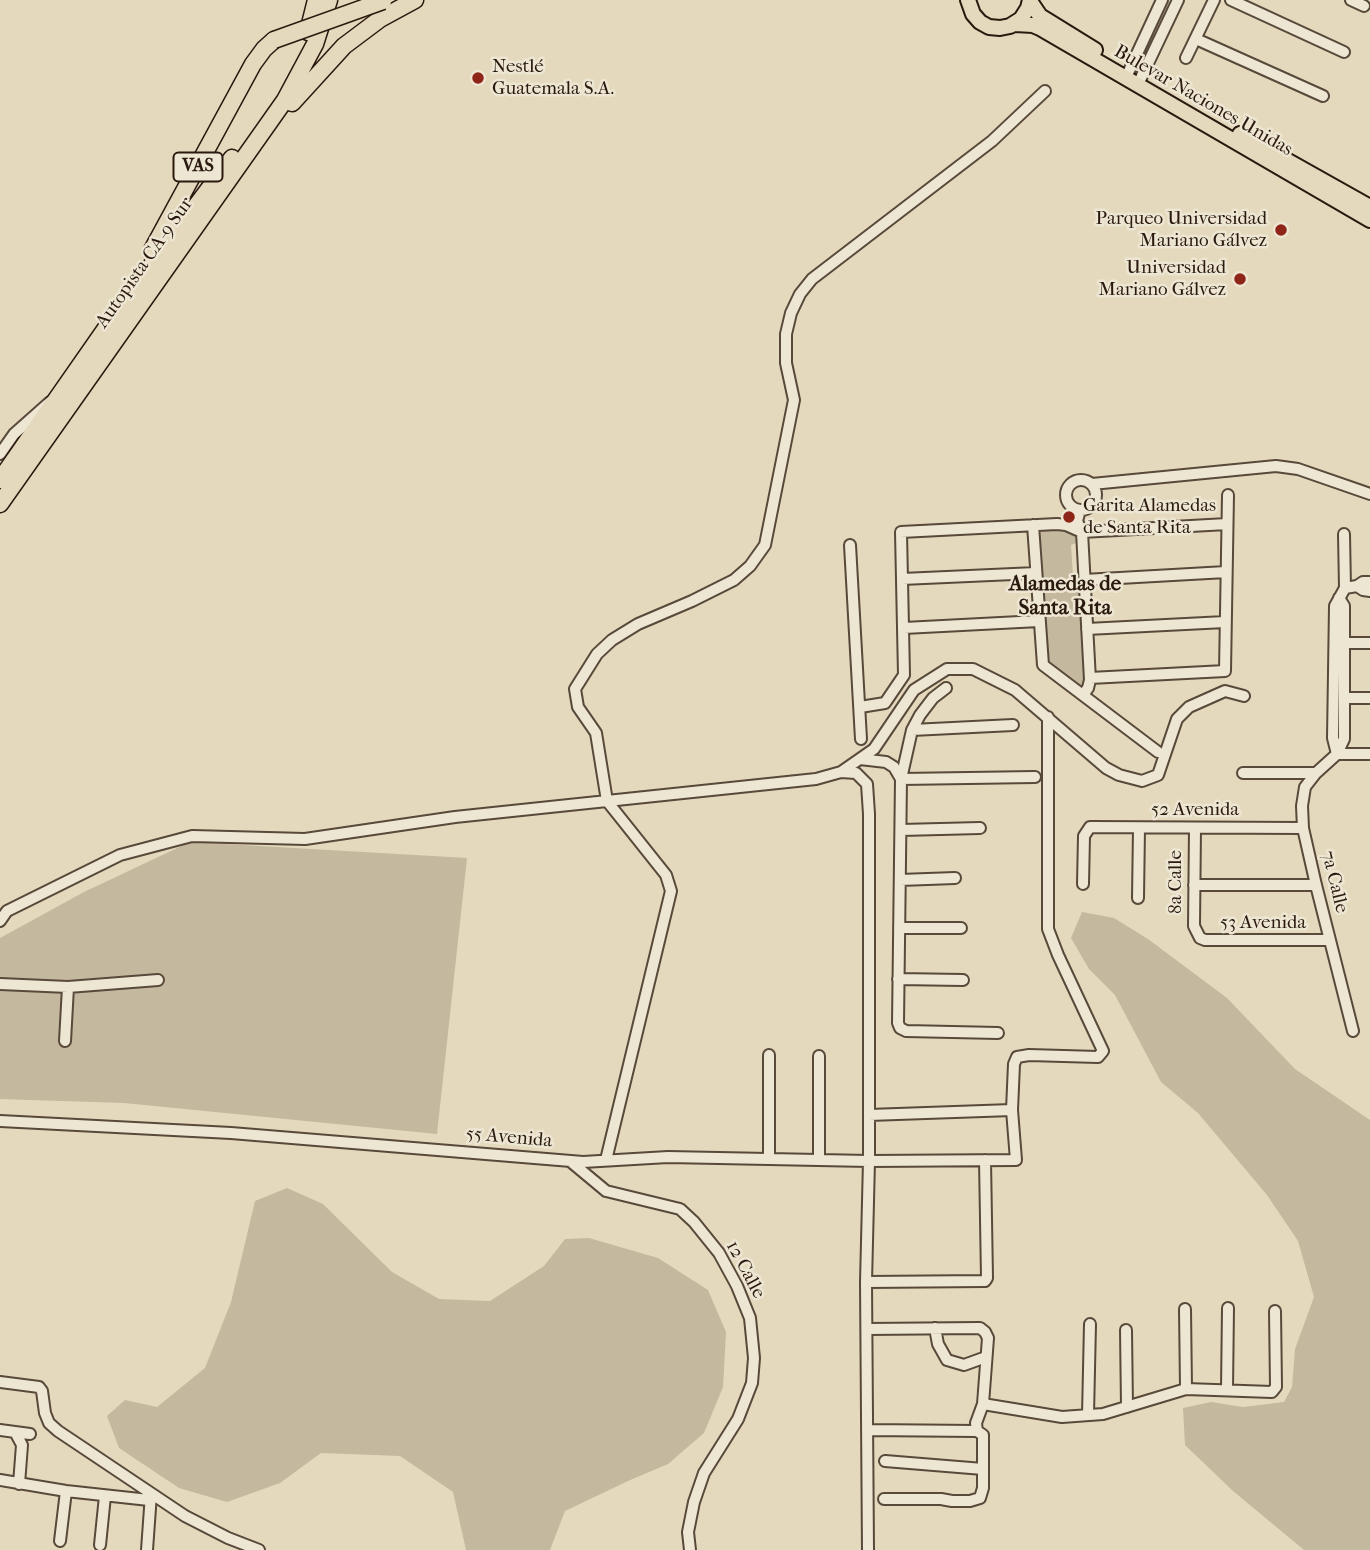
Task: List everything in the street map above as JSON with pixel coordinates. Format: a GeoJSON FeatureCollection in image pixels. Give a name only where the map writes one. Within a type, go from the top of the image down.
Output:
{"type":"FeatureCollection","features":[{"type":"Feature","properties":{"kind":"highway","name":"Autopista CA-9 Sur"},"geometry":{"type":"LineString","coordinates":[[0,480],[127,298],[276,95],[304,44],[316,0]]}},
{"type":"Feature","properties":{"kind":"highway","name":"Autopista CA-9 Sur"},"geometry":{"type":"LineString","coordinates":[[0,504],[271,120],[311,53],[329,0]]}},
{"type":"Feature","properties":{"kind":"highway"},"geometry":{"type":"LineString","coordinates":[[271,120],[286,110],[352,39],[380,19],[415,0]]}},
{"type":"Feature","properties":{"kind":"highway","name":"VAS"},"geometry":{"type":"LineString","coordinates":[[127,298],[264,48],[274,40],[385,1]]}},
{"type":"Feature","properties":{"kind":"main road","name":"Bulevar Naciones Unidas"},"geometry":{"type":"LineString","coordinates":[[968,0],[973,14],[984,25],[1000,28],[1015,24],[1040,28],[1370,220]]}},
{"type":"Feature","properties":{"kind":"main road","name":"Bulevar Naciones Unidas"},"geometry":{"type":"LineString","coordinates":[[1030,0],[1040,16],[1135,74],[1370,207]]}},
{"type":"Feature","properties":{"kind":"main road"},"geometry":{"type":"LineString","coordinates":[[1015,24],[1025,14],[1030,0]]}},
{"type":"Feature","properties":{"kind":"street"},"geometry":{"type":"LineString","coordinates":[[1135,74],[1162,0]]}},
{"type":"Feature","properties":{"kind":"street"},"geometry":{"type":"LineString","coordinates":[[1135,74],[1178,0]]}},
{"type":"Feature","properties":{"kind":"street"},"geometry":{"type":"LineString","coordinates":[[1186,58],[1214,0]]}},
{"type":"Feature","properties":{"kind":"street"},"geometry":{"type":"LineString","coordinates":[[1231,0],[1344,52]]}},
{"type":"Feature","properties":{"kind":"street"},"geometry":{"type":"LineString","coordinates":[[1351,0],[1364,6]]}},
{"type":"Feature","properties":{"kind":"street"},"geometry":{"type":"LineString","coordinates":[[1196,39],[1323,96]]}},
{"type":"Feature","properties":{"kind":"street"},"geometry":{"type":"LineString","coordinates":[[606,1160],[671,891],[666,875],[607,800],[596,733],[578,707],[575,689],[597,654],[612,640],[639,624],[734,580],[750,566],[765,545],[794,400],[786,363],[786,334],[791,313],[811,279],[992,141],[1045,91]]}},
{"type":"Feature","properties":{"kind":"street"},"geometry":{"type":"LineString","coordinates":[[0,454],[14,434],[35,413],[61,394]]}},
{"type":"Feature","properties":{"kind":"street"},"geometry":{"type":"LineString","coordinates":[[1094,489],[1112,481],[1276,466],[1298,470],[1370,494]]}},
{"type":"Feature","properties":{"kind":"street"},"geometry":{"type":"LineString","coordinates":[[1062,524],[1068,503],[1066,494],[1070,485],[1083,480],[1094,489]]}},
{"type":"Feature","properties":{"kind":"street"},"geometry":{"type":"LineString","coordinates":[[1083,695],[1089,686],[1090,678],[1082,532],[1077,519],[1080,510],[1092,505],[1094,489]]}},
{"type":"Feature","properties":{"kind":"street"},"geometry":{"type":"LineString","coordinates":[[1090,678],[1223,672],[1227,495]]}},
{"type":"Feature","properties":{"kind":"street"},"geometry":{"type":"LineString","coordinates":[[1068,503],[1080,510]]}},
{"type":"Feature","properties":{"kind":"street"},"geometry":{"type":"LineString","coordinates":[[860,707],[885,703],[905,670],[901,532],[1062,524],[1082,532],[1227,524]]}},
{"type":"Feature","properties":{"kind":"street"},"geometry":{"type":"LineString","coordinates":[[1033,526],[1043,665],[1158,752]]}},
{"type":"Feature","properties":{"kind":"street"},"geometry":{"type":"LineString","coordinates":[[1337,754],[1344,739],[1344,606],[1347,591],[1344,534]]}},
{"type":"Feature","properties":{"kind":"street"},"geometry":{"type":"LineString","coordinates":[[850,545],[862,739]]}},
{"type":"Feature","properties":{"kind":"street"},"geometry":{"type":"LineString","coordinates":[[1084,580],[1226,572]]}},
{"type":"Feature","properties":{"kind":"street"},"geometry":{"type":"LineString","coordinates":[[902,579],[1036,573]]}},
{"type":"Feature","properties":{"kind":"street"},"geometry":{"type":"LineString","coordinates":[[1337,754],[1333,738],[1335,606],[1347,591],[1363,582],[1370,582]]}},
{"type":"Feature","properties":{"kind":"street"},"geometry":{"type":"LineString","coordinates":[[1347,591],[1370,591]]}},
{"type":"Feature","properties":{"kind":"street"},"geometry":{"type":"LineString","coordinates":[[904,628],[1039,621]]}},
{"type":"Feature","properties":{"kind":"street"},"geometry":{"type":"LineString","coordinates":[[1087,629],[1225,622]]}},
{"type":"Feature","properties":{"kind":"street"},"geometry":{"type":"LineString","coordinates":[[1345,643],[1370,643]]}},
{"type":"Feature","properties":{"kind":"street"},"geometry":{"type":"LineString","coordinates":[[0,921],[7,911],[120,855],[192,836],[305,839],[443,819],[817,779],[841,772],[874,749],[914,690],[947,668],[973,669],[1015,690],[1106,768],[1119,775],[1142,781],[1158,775],[1177,719],[1189,707],[1225,691],[1244,696]]}},
{"type":"Feature","properties":{"kind":"street"},"geometry":{"type":"LineString","coordinates":[[946,688],[933,698],[919,715],[912,730],[901,779],[898,1023],[900,1028],[906,1031],[998,1033]]}},
{"type":"Feature","properties":{"kind":"street"},"geometry":{"type":"LineString","coordinates":[[1345,698],[1370,698]]}},
{"type":"Feature","properties":{"kind":"street"},"geometry":{"type":"LineString","coordinates":[[869,1115],[1012,1110],[1014,1064],[1017,1057],[1098,1057],[1102,1051],[1048,929],[1048,717]]}},
{"type":"Feature","properties":{"kind":"street"},"geometry":{"type":"LineString","coordinates":[[912,730],[1013,725]]}},
{"type":"Feature","properties":{"kind":"street"},"geometry":{"type":"LineString","coordinates":[[1337,754],[1370,754]]}},
{"type":"Feature","properties":{"kind":"street","name":"7a Calle"},"geometry":{"type":"LineString","coordinates":[[1337,754],[1316,773],[1302,795],[1303,828],[1353,1031]]}},
{"type":"Feature","properties":{"kind":"street"},"geometry":{"type":"LineString","coordinates":[[860,759],[886,762],[894,766],[901,779]]}},
{"type":"Feature","properties":{"kind":"street"},"geometry":{"type":"LineString","coordinates":[[841,772],[856,773],[862,777],[867,788],[869,814],[869,1161],[866,1282],[868,1550]]}},
{"type":"Feature","properties":{"kind":"street"},"geometry":{"type":"LineString","coordinates":[[1243,773],[1316,773]]}},
{"type":"Feature","properties":{"kind":"street"},"geometry":{"type":"LineString","coordinates":[[901,779],[1035,777]]}},
{"type":"Feature","properties":{"kind":"street"},"geometry":{"type":"LineString","coordinates":[[901,830],[980,828]]}},
{"type":"Feature","properties":{"kind":"street"},"geometry":{"type":"LineString","coordinates":[[1138,898],[1139,828]]}},
{"type":"Feature","properties":{"kind":"street","name":"8a Calle"},"geometry":{"type":"LineString","coordinates":[[1195,828],[1194,929],[1197,936]]}},
{"type":"Feature","properties":{"kind":"street","name":"52 Avenida"},"geometry":{"type":"LineString","coordinates":[[1083,884],[1084,836],[1088,829],[1303,828]]}},
{"type":"Feature","properties":{"kind":"street"},"geometry":{"type":"LineString","coordinates":[[900,880],[955,878]]}},
{"type":"Feature","properties":{"kind":"street"},"geometry":{"type":"LineString","coordinates":[[1194,885],[1316,885]]}},
{"type":"Feature","properties":{"kind":"street"},"geometry":{"type":"LineString","coordinates":[[899,928],[961,928]]}},
{"type":"Feature","properties":{"kind":"street","name":"53 Avenida"},"geometry":{"type":"LineString","coordinates":[[1197,936],[1205,940],[1330,940]]}},
{"type":"Feature","properties":{"kind":"street"},"geometry":{"type":"LineString","coordinates":[[0,984],[68,987],[158,979]]}},
{"type":"Feature","properties":{"kind":"street"},"geometry":{"type":"LineString","coordinates":[[898,979],[963,980]]}},
{"type":"Feature","properties":{"kind":"street"},"geometry":{"type":"LineString","coordinates":[[65,1041],[68,987]]}},
{"type":"Feature","properties":{"kind":"street"},"geometry":{"type":"LineString","coordinates":[[769,1055],[769,1159]]}},
{"type":"Feature","properties":{"kind":"street"},"geometry":{"type":"LineString","coordinates":[[818,1056],[819,1159]]}},
{"type":"Feature","properties":{"kind":"street","name":"55 Avenida"},"geometry":{"type":"LineString","coordinates":[[0,1121],[230,1133],[583,1163],[668,1157],[869,1161],[1016,1160],[1012,1110]]}},
{"type":"Feature","properties":{"kind":"street"},"geometry":{"type":"LineString","coordinates":[[866,1282],[985,1281],[985,1160]]}},
{"type":"Feature","properties":{"kind":"street","name":"12 Calle"},"geometry":{"type":"LineString","coordinates":[[570,1161],[606,1191],[680,1209],[719,1253],[750,1318],[754,1358],[752,1383],[738,1419],[704,1473],[688,1532],[690,1550]]}},
{"type":"Feature","properties":{"kind":"street"},"geometry":{"type":"LineString","coordinates":[[1227,1389],[1228,1308]]}},
{"type":"Feature","properties":{"kind":"street"},"geometry":{"type":"LineString","coordinates":[[1185,1309],[1186,1389]]}},
{"type":"Feature","properties":{"kind":"street"},"geometry":{"type":"LineString","coordinates":[[983,1404],[1062,1417],[1103,1414],[1186,1389],[1272,1392],[1276,1387],[1275,1311]]}},
{"type":"Feature","properties":{"kind":"street"},"geometry":{"type":"LineString","coordinates":[[1088,1415],[1090,1324]]}},
{"type":"Feature","properties":{"kind":"street"},"geometry":{"type":"LineString","coordinates":[[934,1328],[937,1344],[947,1360],[964,1365],[986,1357]]}},
{"type":"Feature","properties":{"kind":"street"},"geometry":{"type":"LineString","coordinates":[[867,1329],[980,1328],[988,1338],[983,1404],[976,1423],[977,1431]]}},
{"type":"Feature","properties":{"kind":"street"},"geometry":{"type":"LineString","coordinates":[[1126,1329],[1127,1407]]}},
{"type":"Feature","properties":{"kind":"street"},"geometry":{"type":"LineString","coordinates":[[0,1382],[39,1388],[42,1391],[44,1413],[49,1423],[58,1431],[150,1496],[228,1538],[259,1550]]}},
{"type":"Feature","properties":{"kind":"street"},"geometry":{"type":"LineString","coordinates":[[0,1430],[30,1434]]}},
{"type":"Feature","properties":{"kind":"street"},"geometry":{"type":"LineString","coordinates":[[867,1430],[977,1431],[984,1435],[980,1498],[970,1501],[884,1499]]}},
{"type":"Feature","properties":{"kind":"street"},"geometry":{"type":"LineString","coordinates":[[15,1432],[22,1445],[19,1484]]}},
{"type":"Feature","properties":{"kind":"street"},"geometry":{"type":"LineString","coordinates":[[885,1461],[983,1469]]}},
{"type":"Feature","properties":{"kind":"street"},"geometry":{"type":"LineString","coordinates":[[0,1480],[105,1496],[150,1496]]}},
{"type":"Feature","properties":{"kind":"street"},"geometry":{"type":"LineString","coordinates":[[60,1541],[66,1491]]}},
{"type":"Feature","properties":{"kind":"street"},"geometry":{"type":"LineString","coordinates":[[100,1545],[105,1496]]}},
{"type":"Feature","properties":{"kind":"street"},"geometry":{"type":"LineString","coordinates":[[147,1550],[150,1496]]}},
{"type":"Feature","properties":{"kind":"shaded area"},"geometry":{"type":"Polygon","coordinates":[[[1069,529],[1077,539],[1076,543],[1071,545],[1074,591],[1080,596],[1085,681],[1081,687],[1046,662],[1039,534],[1042,531],[1069,529]]]}},
{"type":"Feature","properties":{"kind":"shaded area"},"geometry":{"type":"Polygon","coordinates":[[[190,842],[467,858],[437,1134],[124,1103],[0,1099],[0,938],[84,892],[190,842]]]}},
{"type":"Feature","properties":{"kind":"shaded area"},"geometry":{"type":"Polygon","coordinates":[[[1082,912],[1114,918],[1148,939],[1227,998],[1295,1069],[1370,1120],[1370,1550],[1304,1550],[1233,1491],[1185,1445],[1183,1408],[1211,1402],[1243,1407],[1284,1402],[1292,1387],[1295,1349],[1314,1297],[1298,1241],[1267,1195],[1198,1113],[1161,1082],[1115,995],[1089,969],[1071,938],[1082,912]]]}},
{"type":"Feature","properties":{"kind":"shaded area"},"geometry":{"type":"Polygon","coordinates":[[[287,1188],[323,1204],[392,1272],[439,1299],[490,1301],[544,1266],[565,1239],[589,1238],[658,1258],[708,1290],[726,1332],[723,1387],[704,1433],[668,1464],[565,1511],[550,1550],[466,1550],[453,1492],[400,1456],[321,1453],[280,1483],[227,1502],[179,1488],[119,1448],[107,1416],[125,1400],[157,1407],[205,1368],[231,1302],[255,1201],[287,1188]]]}},
{"type":"Feature","properties":{"kind":"place","name":"Nestlé Guatemala S.A."},"geometry":{"type":"Point","coordinates":[478,78]}},
{"type":"Feature","properties":{"kind":"place","name":"Parqueo Universidad Mariano Gálvez"},"geometry":{"type":"Point","coordinates":[1281,230]}},
{"type":"Feature","properties":{"kind":"place","name":"Universidad Mariano Gálvez"},"geometry":{"type":"Point","coordinates":[1240,279]}},
{"type":"Feature","properties":{"kind":"place","name":"Garita Alamedas de Santa Rita"},"geometry":{"type":"Point","coordinates":[1069,517]}},
{"type":"Feature","properties":{"kind":"district","name":"Alamedas de Santa Rita"},"geometry":{"type":"Point","coordinates":[1065,597]}}]}
